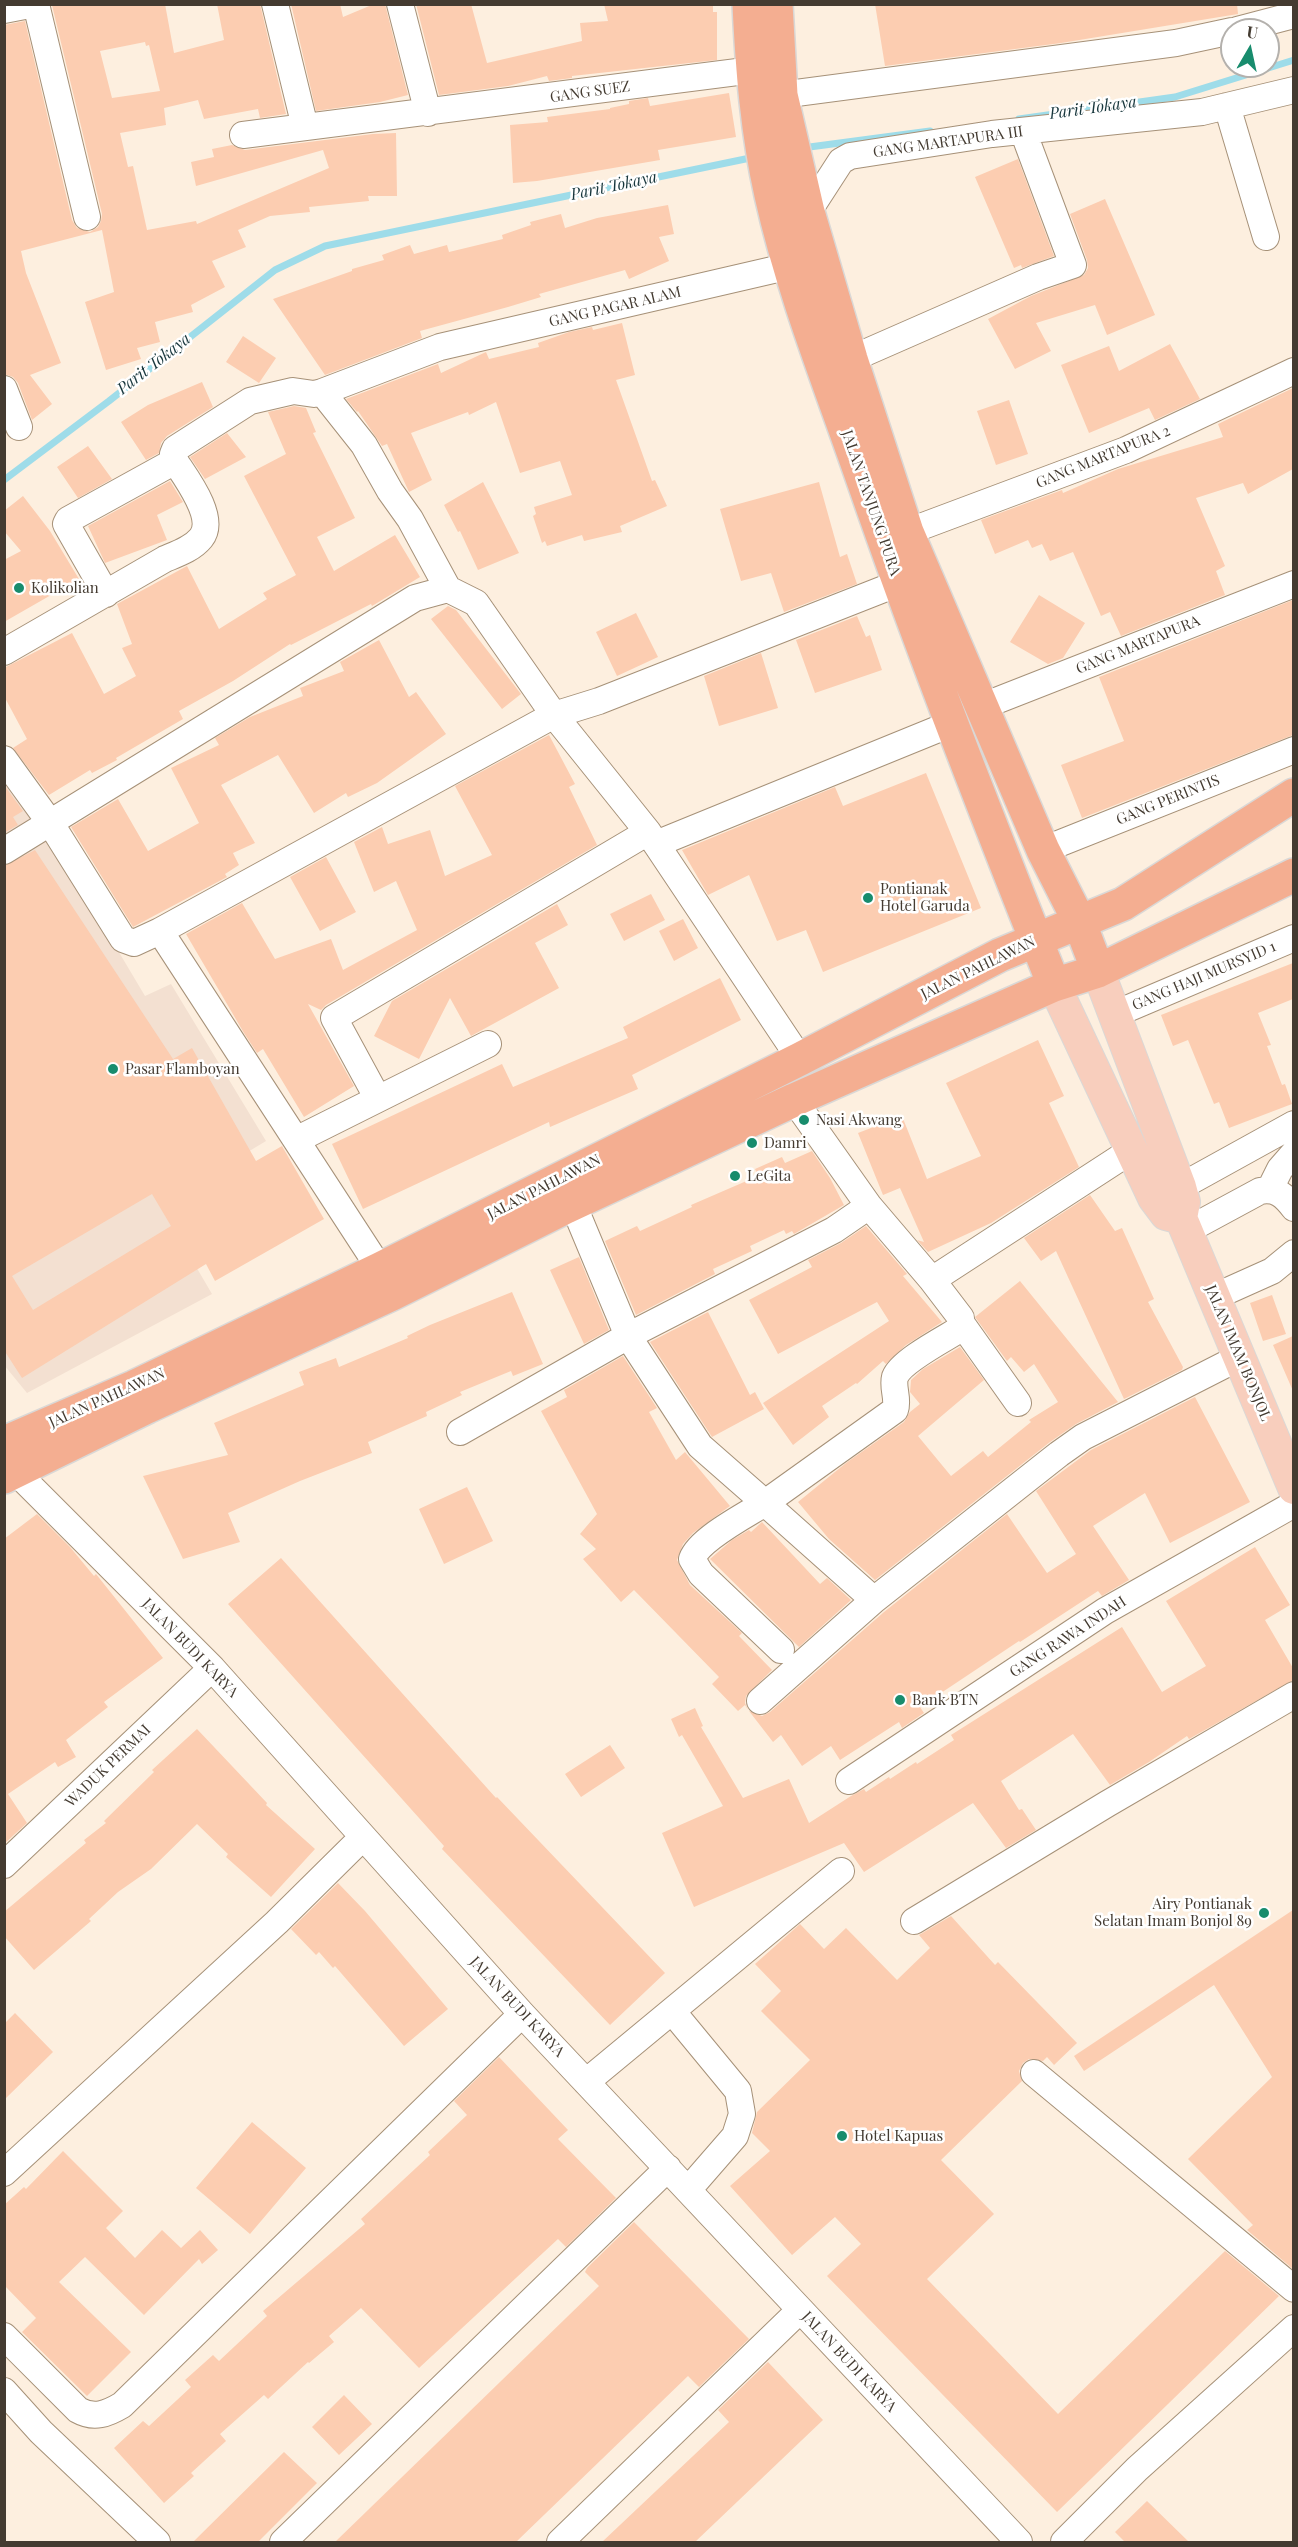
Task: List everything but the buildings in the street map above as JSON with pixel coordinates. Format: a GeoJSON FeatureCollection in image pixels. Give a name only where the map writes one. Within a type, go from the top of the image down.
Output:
{"type":"FeatureCollection","features":[{"type":"Feature","properties":{"kind":"highway","name":"JALAN TANJUNG PURA"},"geometry":{"type":"LineString","coordinates":[[749,4],[763,88],[771,194],[790,266],[850,359],[908,532],[1043,850],[1079,921],[1098,970]]}},
{"type":"Feature","properties":{"kind":"highway","name":"JALAN TANJUNG PURA"},"geometry":{"type":"LineString","coordinates":[[776,4],[763,88],[805,200],[819,309],[899,583],[1054,986]]}},
{"type":"Feature","properties":{"kind":"highway","name":"JALAN PAHLAWAN"},"geometry":{"type":"LineString","coordinates":[[7,1462],[134,1387],[380,1269],[800,1059],[1000,955],[1123,904],[1293,795]]}},
{"type":"Feature","properties":{"kind":"highway","name":"JALAN PAHLAWAN"},"geometry":{"type":"LineString","coordinates":[[7,1462],[147,1407],[392,1293],[573,1204],[794,1100],[1054,986],[1098,970],[1293,875]]}},
{"type":"Feature","properties":{"kind":"main road"},"geometry":{"type":"LineString","coordinates":[[1098,970],[1115,1014],[1167,1192],[1166,1214],[1184,1224]]}},
{"type":"Feature","properties":{"kind":"main road"},"geometry":{"type":"LineString","coordinates":[[1054,986],[1132,1150],[1167,1192]]}},
{"type":"Feature","properties":{"kind":"main road","name":"JALAN IMAM BONJOL"},"geometry":{"type":"LineString","coordinates":[[1184,1224],[1293,1488]]}},
{"type":"Feature","properties":{"kind":"street"},"geometry":{"type":"LineString","coordinates":[[4,10],[35,4],[87,217]]}},
{"type":"Feature","properties":{"kind":"street"},"geometry":{"type":"LineString","coordinates":[[275,4],[305,127]]}},
{"type":"Feature","properties":{"kind":"street"},"geometry":{"type":"LineString","coordinates":[[400,4],[428,113]]}},
{"type":"Feature","properties":{"kind":"street","name":"GANG SUEZ"},"geometry":{"type":"LineString","coordinates":[[243,135],[428,113],[763,88],[1176,43],[1220,34]]}},
{"type":"Feature","properties":{"kind":"street","name":"GANG MARTAPURA III"},"geometry":{"type":"LineString","coordinates":[[805,200],[841,161],[850,156],[898,147],[1023,131],[1202,112],[1293,90]]}},
{"type":"Feature","properties":{"kind":"street"},"geometry":{"type":"LineString","coordinates":[[1227,106],[1266,237]]}},
{"type":"Feature","properties":{"kind":"street"},"geometry":{"type":"LineString","coordinates":[[850,359],[1038,277],[1073,265],[1023,131]]}},
{"type":"Feature","properties":{"kind":"street","name":"GANG PAGAR ALAM"},"geometry":{"type":"LineString","coordinates":[[322,392],[440,347],[790,266]]}},
{"type":"Feature","properties":{"kind":"street","name":"GANG MARTAPURA 2"},"geometry":{"type":"LineString","coordinates":[[908,532],[1126,450],[1293,371]]}},
{"type":"Feature","properties":{"kind":"street"},"geometry":{"type":"LineString","coordinates":[[4,389],[19,427]]}},
{"type":"Feature","properties":{"kind":"street"},"geometry":{"type":"LineString","coordinates":[[4,652],[192,546],[205,531],[205,515],[201,502],[175,461],[173,454],[176,449],[250,401],[292,391],[314,394],[322,392],[364,445],[390,491],[410,519],[448,589],[476,603],[554,715],[652,838],[800,1059]]}},
{"type":"Feature","properties":{"kind":"street"},"geometry":{"type":"LineString","coordinates":[[106,594],[66,524],[68,520],[175,461]]}},
{"type":"Feature","properties":{"kind":"street"},"geometry":{"type":"LineString","coordinates":[[4,759],[51,824],[123,939],[134,943],[160,931],[554,715],[599,701],[899,583]]}},
{"type":"Feature","properties":{"kind":"street","name":"GANG MARTAPURA"},"geometry":{"type":"LineString","coordinates":[[983,706],[1293,584]]}},
{"type":"Feature","properties":{"kind":"street"},"geometry":{"type":"LineString","coordinates":[[4,851],[415,598],[448,589]]}},
{"type":"Feature","properties":{"kind":"street"},"geometry":{"type":"LineString","coordinates":[[378,1099],[334,1018],[652,838],[953,723]]}},
{"type":"Feature","properties":{"kind":"street","name":"GANG PERINTIS"},"geometry":{"type":"LineString","coordinates":[[1043,850],[1293,750]]}},
{"type":"Feature","properties":{"kind":"street"},"geometry":{"type":"LineString","coordinates":[[160,931],[380,1269]]}},
{"type":"Feature","properties":{"kind":"street","name":"GANG HAJI MURSYID 1"},"geometry":{"type":"LineString","coordinates":[[1115,1014],[1293,938]]}},
{"type":"Feature","properties":{"kind":"street"},"geometry":{"type":"LineString","coordinates":[[296,1140],[488,1044]]}},
{"type":"Feature","properties":{"kind":"street"},"geometry":{"type":"LineString","coordinates":[[794,1100],[869,1206],[961,1318],[962,1324],[1018,1403]]}},
{"type":"Feature","properties":{"kind":"street"},"geometry":{"type":"LineString","coordinates":[[1167,1192],[1293,1124]]}},
{"type":"Feature","properties":{"kind":"street"},"geometry":{"type":"LineString","coordinates":[[932,1280],[1132,1150]]}},
{"type":"Feature","properties":{"kind":"street"},"geometry":{"type":"LineString","coordinates":[[1270,1189],[1280,1169],[1293,1154]]}},
{"type":"Feature","properties":{"kind":"street"},"geometry":{"type":"LineString","coordinates":[[1184,1224],[1260,1191],[1270,1189],[1282,1194],[1293,1208]]}},
{"type":"Feature","properties":{"kind":"street"},"geometry":{"type":"LineString","coordinates":[[573,1204],[628,1336],[700,1446],[874,1600]]}},
{"type":"Feature","properties":{"kind":"street"},"geometry":{"type":"LineString","coordinates":[[460,1432],[628,1336],[834,1230],[869,1206]]}},
{"type":"Feature","properties":{"kind":"street"},"geometry":{"type":"LineString","coordinates":[[1214,1297],[1272,1271],[1293,1252]]}},
{"type":"Feature","properties":{"kind":"street"},"geometry":{"type":"LineString","coordinates":[[781,1650],[701,1574],[692,1559],[695,1551],[895,1410],[897,1403],[895,1377],[903,1366],[960,1329],[962,1324]]}},
{"type":"Feature","properties":{"kind":"street"},"geometry":{"type":"LineString","coordinates":[[760,1701],[874,1600],[1059,1454],[1083,1437],[1240,1357]]}},
{"type":"Feature","properties":{"kind":"street","name":"JALAN BUDI KARYA"},"geometry":{"type":"LineString","coordinates":[[7,1462],[212,1668],[522,2014],[1018,2542]]}},
{"type":"Feature","properties":{"kind":"street","name":"GANG RAWA INDAH"},"geometry":{"type":"LineString","coordinates":[[849,1781],[1105,1611],[1293,1504]]}},
{"type":"Feature","properties":{"kind":"street","name":"WADUK PERMAI"},"geometry":{"type":"LineString","coordinates":[[4,1865],[212,1668]]}},
{"type":"Feature","properties":{"kind":"street"},"geometry":{"type":"LineString","coordinates":[[914,1921],[1293,1695]]}},
{"type":"Feature","properties":{"kind":"street"},"geometry":{"type":"LineString","coordinates":[[4,2174],[277,1922],[363,1837]]}},
{"type":"Feature","properties":{"kind":"street"},"geometry":{"type":"LineString","coordinates":[[586,2082],[841,1871]]}},
{"type":"Feature","properties":{"kind":"street"},"geometry":{"type":"LineString","coordinates":[[672,2011],[738,2091],[742,2114],[735,2136],[688,2190]]}},
{"type":"Feature","properties":{"kind":"street"},"geometry":{"type":"LineString","coordinates":[[4,2336],[78,2410],[93,2415],[112,2411],[122,2405],[522,2014]]}},
{"type":"Feature","properties":{"kind":"street"},"geometry":{"type":"LineString","coordinates":[[1034,2073],[1293,2289]]}},
{"type":"Feature","properties":{"kind":"street"},"geometry":{"type":"LineString","coordinates":[[283,2542],[668,2168]]}},
{"type":"Feature","properties":{"kind":"street"},"geometry":{"type":"LineString","coordinates":[[560,2542],[800,2310]]}},
{"type":"Feature","properties":{"kind":"street"},"geometry":{"type":"LineString","coordinates":[[1064,2542],[1137,2469],[1293,2328]]}},
{"type":"Feature","properties":{"kind":"street"},"geometry":{"type":"LineString","coordinates":[[4,2391],[41,2432],[157,2542]]}},
{"type":"Feature","properties":{"kind":"shaded area","name":"Pasar Flamboyan"},"geometry":{"type":"Polygon","coordinates":[[[4,776],[60,853],[145,996],[171,984],[266,1141],[160,1205],[212,1294],[27,1393],[4,1365],[4,776]]]}},
{"type":"Feature","properties":{"kind":"waterway","name":"Parit Tokaya"},"geometry":{"type":"LineString","coordinates":[[1019,119],[1175,97],[1294,60]]}},
{"type":"Feature","properties":{"kind":"waterway","name":"Parit Tokaya"},"geometry":{"type":"LineString","coordinates":[[802,148],[930,131]]}},
{"type":"Feature","properties":{"kind":"waterway","name":"Parit Tokaya"},"geometry":{"type":"LineString","coordinates":[[4,480],[109,401],[275,270],[325,246],[755,157]]}},
{"type":"Feature","properties":{"kind":"place","name":"Kolikolian"},"geometry":{"type":"Point","coordinates":[19,588]}},
{"type":"Feature","properties":{"kind":"place","name":"Pontianak Hotel Garuda"},"geometry":{"type":"Point","coordinates":[868,898]}},
{"type":"Feature","properties":{"kind":"place","name":"Pasar Flamboyan"},"geometry":{"type":"Point","coordinates":[113,1069]}},
{"type":"Feature","properties":{"kind":"place","name":"Nasi Akwang"},"geometry":{"type":"Point","coordinates":[804,1120]}},
{"type":"Feature","properties":{"kind":"place","name":"Damri"},"geometry":{"type":"Point","coordinates":[752,1143]}},
{"type":"Feature","properties":{"kind":"place","name":"LeGita"},"geometry":{"type":"Point","coordinates":[735,1176]}},
{"type":"Feature","properties":{"kind":"place","name":"Bank BTN"},"geometry":{"type":"Point","coordinates":[900,1700]}},
{"type":"Feature","properties":{"kind":"place","name":"Airy Pontianak Selatan Imam Bonjol 89"},"geometry":{"type":"Point","coordinates":[1264,1913]}},
{"type":"Feature","properties":{"kind":"place","name":"Hotel Kapuas"},"geometry":{"type":"Point","coordinates":[842,2136]}}]}
